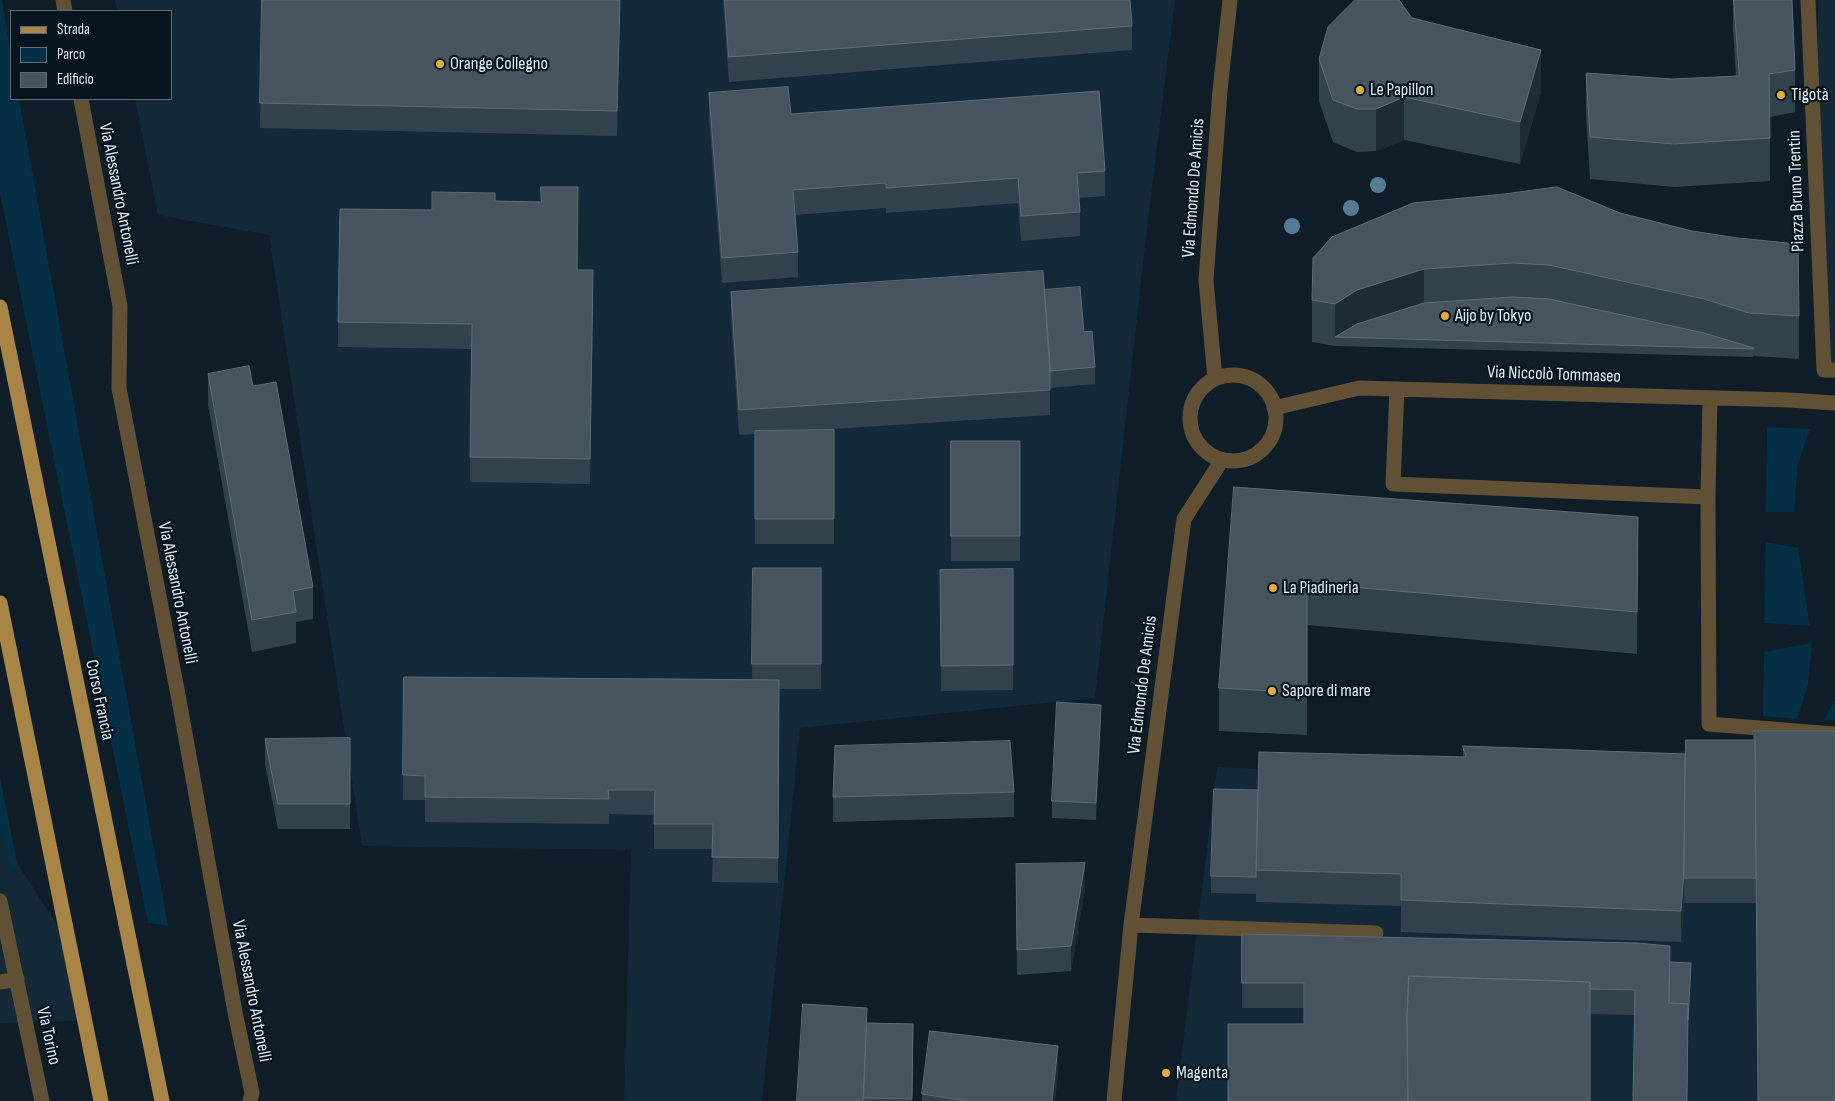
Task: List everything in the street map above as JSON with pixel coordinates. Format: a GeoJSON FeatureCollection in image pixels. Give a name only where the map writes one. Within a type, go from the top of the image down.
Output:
{"type":"FeatureCollection","features":[{"type":"Feature","properties":{"kind":"main road","name":"Corso Francia"},"geometry":{"type":"LineString","coordinates":[[0,307],[162,1101]]}},
{"type":"Feature","properties":{"kind":"main road"},"geometry":{"type":"LineString","coordinates":[[0,603],[101,1101]]}},
{"type":"Feature","properties":{"kind":"street","name":"Via Edmondo De Amicis"},"geometry":{"type":"LineString","coordinates":[[1215,379],[1206,280],[1220,90],[1230,0]]}},
{"type":"Feature","properties":{"kind":"street","name":"Piazza Bruno Trentin"},"geometry":{"type":"LineString","coordinates":[[1808,0],[1824,370],[1835,370]]}},
{"type":"Feature","properties":{"kind":"street","name":"Via Alessandro Antonelli"},"geometry":{"type":"LineString","coordinates":[[81,100],[120,306],[120,396],[179,700],[235,1012],[253,1098]]}},
{"type":"Feature","properties":{"kind":"street"},"geometry":{"type":"LineString","coordinates":[[1227,376],[1239,376],[1262,386],[1274,408],[1273,433],[1267,444],[1258,453],[1247,459],[1222,460],[1211,455],[1202,448],[1191,428],[1190,416],[1192,405],[1201,390],[1215,379],[1227,376]]}},
{"type":"Feature","properties":{"kind":"street","name":"Via Niccolò Tommaseo"},"geometry":{"type":"LineString","coordinates":[[1274,408],[1359,388],[1789,400],[1835,403]]}},
{"type":"Feature","properties":{"kind":"street"},"geometry":{"type":"LineString","coordinates":[[1397,389],[1393,484],[1708,497]]}},
{"type":"Feature","properties":{"kind":"street"},"geometry":{"type":"LineString","coordinates":[[1710,398],[1708,497],[1709,724],[1835,734]]}},
{"type":"Feature","properties":{"kind":"street","name":"Via Edmondo De Amicis"},"geometry":{"type":"LineString","coordinates":[[1114,1101],[1131,925],[1184,519],[1222,460]]}},
{"type":"Feature","properties":{"kind":"street","name":"Via Torino"},"geometry":{"type":"LineString","coordinates":[[0,901],[42,1101]]}},
{"type":"Feature","properties":{"kind":"street"},"geometry":{"type":"LineString","coordinates":[[1131,925],[1376,933]]}},
{"type":"Feature","properties":{"kind":"street"},"geometry":{"type":"LineString","coordinates":[[0,982],[17,979]]}},
{"type":"Feature","properties":{"kind":"shaded area"},"geometry":{"type":"Polygon","coordinates":[[[115,0],[1175,0],[1147,228],[1095,698],[800,728],[762,1101],[624,1101],[631,850],[362,846],[269,235],[158,215],[135,100],[172,100],[172,10],[117,10],[115,0]]]}},
{"type":"Feature","properties":{"kind":"shaded area"},"geometry":{"type":"Polygon","coordinates":[[[1818,0],[1835,0],[1835,378],[1817,377],[1818,0]]]}},
{"type":"Feature","properties":{"kind":"shaded area"},"geometry":{"type":"Polygon","coordinates":[[[1684,751],[1835,760],[1835,1101],[1176,1101],[1217,767],[1452,777],[1684,751]]]}},
{"type":"Feature","properties":{"kind":"shaded area"},"geometry":{"type":"Polygon","coordinates":[[[0,830],[14,876],[17,863],[60,929],[77,1021],[0,1023],[0,830]]]}},
{"type":"Feature","properties":{"kind":"green space"},"geometry":{"type":"Polygon","coordinates":[[[0,0],[2,0],[10,48],[10,100],[19,100],[168,926],[148,923],[0,193],[0,0]]]}},
{"type":"Feature","properties":{"kind":"green space"},"geometry":{"type":"Polygon","coordinates":[[[1767,427],[1810,429],[1798,463],[1794,512],[1766,512],[1767,427]]]}},
{"type":"Feature","properties":{"kind":"green space"},"geometry":{"type":"Polygon","coordinates":[[[1766,542],[1798,548],[1810,626],[1764,623],[1766,542]]]}},
{"type":"Feature","properties":{"kind":"green space"},"geometry":{"type":"Polygon","coordinates":[[[1812,643],[1808,685],[1797,719],[1763,716],[1764,652],[1812,643]]]}},
{"type":"Feature","properties":{"kind":"green space"},"geometry":{"type":"Polygon","coordinates":[[[1835,700],[1835,720],[1824,720],[1835,700]]]}},
{"type":"Feature","properties":{"kind":"green space"},"geometry":{"type":"Polygon","coordinates":[[[0,778],[17,863],[14,877],[0,830],[0,778]]]}},
{"type":"Feature","properties":{"kind":"building","name":"Orange Collegno"},"geometry":{"type":"Polygon","coordinates":[[[262,0],[620,0],[617,111],[260,103],[262,0]]]}},
{"type":"Feature","properties":{"kind":"building"},"geometry":{"type":"Polygon","coordinates":[[[725,0],[1130,0],[1132,26],[729,57],[725,0]]]}},
{"type":"Feature","properties":{"kind":"building"},"geometry":{"type":"Polygon","coordinates":[[[1355,0],[1399,0],[1412,18],[1541,50],[1520,122],[1404,97],[1376,109],[1357,109],[1333,100],[1319,59],[1328,27],[1355,0]]]}},
{"type":"Feature","properties":{"kind":"building"},"geometry":{"type":"Polygon","coordinates":[[[1734,0],[1792,0],[1795,70],[1769,74],[1770,138],[1674,144],[1590,137],[1586,73],[1672,79],[1739,76],[1734,0]]]}},
{"type":"Feature","properties":{"kind":"building"},"geometry":{"type":"Polygon","coordinates":[[[788,87],[791,114],[1099,91],[1105,171],[1077,173],[1080,212],[1021,216],[1018,178],[886,188],[886,183],[793,190],[798,252],[722,258],[709,93],[788,87]]]}},
{"type":"Feature","properties":{"kind":"building"},"geometry":{"type":"Polygon","coordinates":[[[541,187],[578,187],[577,270],[593,270],[590,459],[470,457],[472,324],[338,322],[340,209],[432,210],[432,192],[495,193],[495,201],[541,202],[541,187]]]}},
{"type":"Feature","properties":{"kind":"building"},"geometry":{"type":"Polygon","coordinates":[[[1557,187],[1620,213],[1692,231],[1798,244],[1799,316],[1749,313],[1704,299],[1549,265],[1513,263],[1424,269],[1357,290],[1335,304],[1312,300],[1313,258],[1332,237],[1413,203],[1557,187]]]}},
{"type":"Feature","properties":{"kind":"building"},"geometry":{"type":"Polygon","coordinates":[[[1043,271],[1050,363],[1050,390],[739,410],[731,292],[1043,271]]]}},
{"type":"Feature","properties":{"kind":"building"},"geometry":{"type":"Polygon","coordinates":[[[1080,287],[1084,332],[1092,331],[1095,367],[1050,371],[1044,290],[1080,287]]]}},
{"type":"Feature","properties":{"kind":"building"},"geometry":{"type":"Polygon","coordinates":[[[1513,297],[1549,299],[1704,333],[1754,348],[1335,337],[1357,324],[1424,303],[1513,297]]]}},
{"type":"Feature","properties":{"kind":"building"},"geometry":{"type":"Polygon","coordinates":[[[249,366],[253,386],[276,382],[313,587],[293,591],[296,612],[252,620],[208,374],[249,366]]]}},
{"type":"Feature","properties":{"kind":"building"},"geometry":{"type":"Polygon","coordinates":[[[834,430],[834,519],[755,519],[755,431],[834,430]]]}},
{"type":"Feature","properties":{"kind":"building"},"geometry":{"type":"Polygon","coordinates":[[[951,441],[1020,441],[1020,536],[951,536],[951,441]]]}},
{"type":"Feature","properties":{"kind":"building"},"geometry":{"type":"Polygon","coordinates":[[[1234,487],[1638,517],[1637,612],[1307,583],[1307,693],[1219,688],[1234,487]]]}},
{"type":"Feature","properties":{"kind":"building"},"geometry":{"type":"Polygon","coordinates":[[[753,568],[821,568],[821,664],[752,664],[753,568]]]}},
{"type":"Feature","properties":{"kind":"building"},"geometry":{"type":"Polygon","coordinates":[[[1013,569],[1013,665],[941,666],[940,570],[1013,569]]]}},
{"type":"Feature","properties":{"kind":"building"},"geometry":{"type":"Polygon","coordinates":[[[404,677],[779,680],[778,858],[712,857],[713,824],[654,824],[655,790],[608,790],[609,799],[425,797],[425,776],[403,775],[404,677]]]}},
{"type":"Feature","properties":{"kind":"building"},"geometry":{"type":"Polygon","coordinates":[[[1057,702],[1101,705],[1096,803],[1052,801],[1057,702]]]}},
{"type":"Feature","properties":{"kind":"building"},"geometry":{"type":"Polygon","coordinates":[[[1753,731],[1835,731],[1835,1101],[1758,1101],[1755,734],[1753,731]]]}},
{"type":"Feature","properties":{"kind":"building"},"geometry":{"type":"Polygon","coordinates":[[[350,738],[350,804],[278,804],[265,739],[350,738]]]}},
{"type":"Feature","properties":{"kind":"building"},"geometry":{"type":"Polygon","coordinates":[[[1686,740],[1755,740],[1756,878],[1684,878],[1686,740]]]}},
{"type":"Feature","properties":{"kind":"building"},"geometry":{"type":"Polygon","coordinates":[[[1010,741],[1014,792],[833,797],[835,746],[1010,741]]]}},
{"type":"Feature","properties":{"kind":"building"},"geometry":{"type":"Polygon","coordinates":[[[1463,746],[1685,754],[1684,871],[1681,911],[1401,900],[1401,874],[1256,870],[1259,752],[1466,757],[1463,746]]]}},
{"type":"Feature","properties":{"kind":"building"},"geometry":{"type":"Polygon","coordinates":[[[1214,789],[1258,790],[1256,877],[1211,876],[1214,789]]]}},
{"type":"Feature","properties":{"kind":"building"},"geometry":{"type":"Polygon","coordinates":[[[1085,863],[1071,946],[1017,950],[1016,864],[1085,863]]]}},
{"type":"Feature","properties":{"kind":"building"},"geometry":{"type":"Polygon","coordinates":[[[1242,934],[1637,943],[1670,946],[1669,1003],[1688,1004],[1687,1101],[1633,1101],[1635,990],[1590,989],[1590,982],[1409,976],[1407,1016],[1408,1101],[1228,1101],[1228,1024],[1304,1024],[1304,983],[1242,983],[1242,934]]]}},
{"type":"Feature","properties":{"kind":"building"},"geometry":{"type":"Polygon","coordinates":[[[1670,962],[1691,963],[1688,1020],[1688,1004],[1669,1003],[1670,962]]]}},
{"type":"Feature","properties":{"kind":"building"},"geometry":{"type":"Polygon","coordinates":[[[1409,976],[1590,982],[1590,1101],[1408,1101],[1407,1016],[1409,976]]]}},
{"type":"Feature","properties":{"kind":"building"},"geometry":{"type":"Polygon","coordinates":[[[803,1004],[867,1008],[863,1101],[797,1101],[803,1004]]]}},
{"type":"Feature","properties":{"kind":"building"},"geometry":{"type":"Polygon","coordinates":[[[867,1023],[913,1024],[912,1099],[864,1098],[867,1023]]]}},
{"type":"Feature","properties":{"kind":"building"},"geometry":{"type":"Polygon","coordinates":[[[930,1031],[1058,1046],[1052,1101],[966,1101],[922,1094],[930,1031]]]}},
{"type":"Feature","properties":{"kind":"place","name":"Orange Collegno"},"geometry":{"type":"Point","coordinates":[440,64]}},
{"type":"Feature","properties":{"kind":"place","name":"Le Papillon"},"geometry":{"type":"Point","coordinates":[1360,90]}},
{"type":"Feature","properties":{"kind":"place","name":"Tigotà"},"geometry":{"type":"Point","coordinates":[1781,95]}},
{"type":"Feature","properties":{"kind":"place","name":"Aijo by Tokyo"},"geometry":{"type":"Point","coordinates":[1445,316]}},
{"type":"Feature","properties":{"kind":"place","name":"La Piadineria"},"geometry":{"type":"Point","coordinates":[1273,588]}},
{"type":"Feature","properties":{"kind":"place","name":"Sapore di mare"},"geometry":{"type":"Point","coordinates":[1272,691]}},
{"type":"Feature","properties":{"kind":"place","name":"Magenta"},"geometry":{"type":"Point","coordinates":[1166,1073]}}]}
